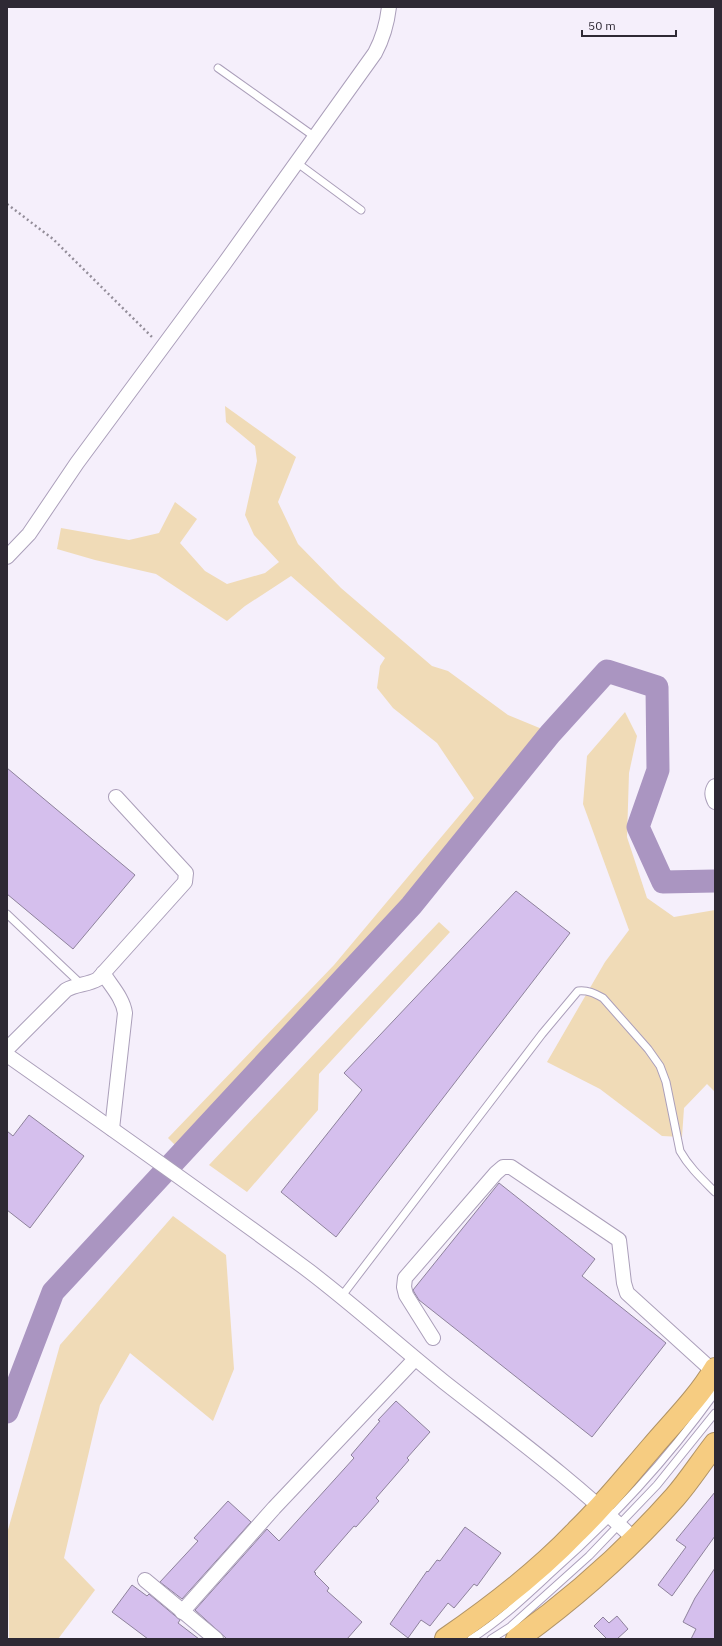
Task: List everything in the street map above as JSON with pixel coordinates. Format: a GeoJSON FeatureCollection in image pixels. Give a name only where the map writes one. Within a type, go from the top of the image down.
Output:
{"type":"FeatureCollection","features":[{"type":"Feature","properties":{"kind":"highway"},"geometry":{"type":"LineString","coordinates":[[517,1639],[544,1619],[617,1522],[691,1402],[714,1370]]}},
{"type":"Feature","properties":{"kind":"highway"},"geometry":{"type":"LineString","coordinates":[[446,1639],[475,1619],[576,1533],[617,1522],[675,1497],[715,1444]]}},
{"type":"Feature","properties":{"kind":"street"},"geometry":{"type":"LineString","coordinates":[[7,557],[29,534],[77,463],[375,53],[388,23],[389,7]]}},
{"type":"Feature","properties":{"kind":"street"},"geometry":{"type":"LineString","coordinates":[[715,786],[712,790],[712,797],[715,802]]}},
{"type":"Feature","properties":{"kind":"street"},"geometry":{"type":"LineString","coordinates":[[7,1049],[66,990],[72,986],[91,983],[103,973],[181,887],[186,876],[186,873],[116,797]]}},
{"type":"Feature","properties":{"kind":"street"},"geometry":{"type":"LineString","coordinates":[[103,973],[120,998],[124,1006],[125,1013],[112,1129]]}},
{"type":"Feature","properties":{"kind":"street"},"geometry":{"type":"LineString","coordinates":[[7,1054],[134,1146],[221,1205],[309,1271],[415,1359],[617,1522]]}},
{"type":"Feature","properties":{"kind":"street"},"geometry":{"type":"LineString","coordinates":[[433,1338],[406,1295],[404,1287],[405,1278],[496,1173],[503,1167],[511,1167],[619,1240],[624,1283],[627,1294],[714,1370]]}},
{"type":"Feature","properties":{"kind":"street"},"geometry":{"type":"LineString","coordinates":[[182,1612],[274,1508],[415,1359]]}},
{"type":"Feature","properties":{"kind":"street"},"geometry":{"type":"LineString","coordinates":[[145,1580],[216,1639]]}},
{"type":"Feature","properties":{"kind":"lane"},"geometry":{"type":"LineString","coordinates":[[218,68],[315,137]]}},
{"type":"Feature","properties":{"kind":"lane"},"geometry":{"type":"LineString","coordinates":[[296,162],[361,210]]}},
{"type":"Feature","properties":{"kind":"lane"},"geometry":{"type":"LineString","coordinates":[[7,914],[82,984]]}},
{"type":"Feature","properties":{"kind":"lane"},"geometry":{"type":"LineString","coordinates":[[341,1297],[542,1034],[578,991],[586,990],[603,998],[648,1048],[660,1066],[666,1082],[680,1151],[696,1174],[715,1192]]}},
{"type":"Feature","properties":{"kind":"lane"},"geometry":{"type":"LineString","coordinates":[[491,1639],[506,1630],[589,1556],[617,1522],[715,1393]]}},
{"type":"Feature","properties":{"kind":"lane"},"geometry":{"type":"LineString","coordinates":[[471,1639],[501,1619],[617,1522],[657,1485],[715,1413]]}},
{"type":"Feature","properties":{"kind":"path"},"geometry":{"type":"LineString","coordinates":[[7,204],[53,239],[162,347]]}},
{"type":"Feature","properties":{"kind":"shaded area"},"geometry":{"type":"Polygon","coordinates":[[[225,406],[296,457],[278,502],[298,544],[341,588],[432,666],[448,671],[508,715],[542,729],[496,790],[378,935],[176,1146],[168,1138],[334,965],[474,798],[437,743],[393,708],[377,688],[380,666],[385,658],[291,576],[245,606],[227,621],[156,574],[95,560],[57,549],[61,528],[129,540],[159,533],[175,502],[197,519],[180,543],[205,571],[227,584],[265,573],[279,562],[254,535],[245,515],[257,461],[255,446],[226,422],[225,406]]]}},
{"type":"Feature","properties":{"kind":"shaded area"},"geometry":{"type":"Polygon","coordinates":[[[625,712],[637,736],[629,773],[627,837],[647,898],[674,917],[715,910],[715,1092],[707,1084],[684,1108],[682,1137],[662,1136],[600,1089],[547,1062],[605,962],[629,930],[583,804],[587,756],[625,712]]]}},
{"type":"Feature","properties":{"kind":"shaded area"},"geometry":{"type":"Polygon","coordinates":[[[439,922],[450,932],[319,1074],[318,1110],[247,1192],[209,1165],[439,922]]]}},
{"type":"Feature","properties":{"kind":"shaded area"},"geometry":{"type":"Polygon","coordinates":[[[173,1216],[226,1255],[234,1369],[213,1421],[130,1353],[100,1405],[64,1558],[95,1590],[58,1639],[9,1639],[8,1530],[60,1345],[173,1216]]]}},
{"type":"Feature","properties":{"kind":"building"},"geometry":{"type":"Polygon","coordinates":[[[7,768],[135,875],[73,949],[7,894],[7,768]]]}},
{"type":"Feature","properties":{"kind":"building"},"geometry":{"type":"Polygon","coordinates":[[[516,891],[570,933],[336,1237],[281,1192],[362,1090],[344,1073],[516,891]]]}},
{"type":"Feature","properties":{"kind":"building"},"geometry":{"type":"Polygon","coordinates":[[[29,1115],[84,1156],[30,1228],[7,1210],[7,1131],[13,1136],[29,1115]]]}},
{"type":"Feature","properties":{"kind":"building"},"geometry":{"type":"Polygon","coordinates":[[[499,1183],[595,1259],[582,1276],[666,1343],[592,1437],[419,1300],[413,1290],[499,1183]]]}},
{"type":"Feature","properties":{"kind":"building"},"geometry":{"type":"Polygon","coordinates":[[[396,1401],[430,1432],[407,1458],[409,1460],[376,1498],[379,1501],[356,1527],[354,1526],[314,1572],[329,1588],[327,1591],[362,1622],[347,1639],[227,1639],[195,1610],[267,1529],[279,1541],[354,1458],[351,1455],[380,1421],[378,1420],[396,1401]]]}},
{"type":"Feature","properties":{"kind":"building"},"geometry":{"type":"Polygon","coordinates":[[[715,1492],[715,1536],[672,1596],[658,1585],[686,1547],[676,1540],[715,1492]]]}},
{"type":"Feature","properties":{"kind":"building"},"geometry":{"type":"Polygon","coordinates":[[[228,1501],[251,1522],[182,1599],[160,1582],[198,1541],[194,1538],[228,1501]]]}},
{"type":"Feature","properties":{"kind":"building"},"geometry":{"type":"Polygon","coordinates":[[[465,1527],[501,1553],[477,1586],[474,1584],[454,1608],[448,1603],[430,1626],[421,1620],[408,1638],[390,1624],[427,1571],[428,1572],[437,1560],[440,1561],[465,1527]]]}},
{"type":"Feature","properties":{"kind":"building"},"geometry":{"type":"Polygon","coordinates":[[[715,1568],[715,1639],[691,1639],[696,1629],[683,1622],[695,1598],[715,1568]]]}},
{"type":"Feature","properties":{"kind":"building"},"geometry":{"type":"Polygon","coordinates":[[[132,1585],[147,1596],[149,1594],[180,1620],[178,1623],[199,1639],[148,1639],[112,1612],[132,1585]]]}},
{"type":"Feature","properties":{"kind":"building"},"geometry":{"type":"Polygon","coordinates":[[[617,1616],[628,1629],[617,1639],[607,1639],[594,1626],[603,1617],[609,1623],[617,1616]]]}},
{"type":"Feature","properties":{"kind":"waterway"},"geometry":{"type":"LineString","coordinates":[[7,1412],[53,1292],[411,906],[550,734],[607,671],[657,687],[658,770],[638,827],[663,882],[715,881]]}}]}
